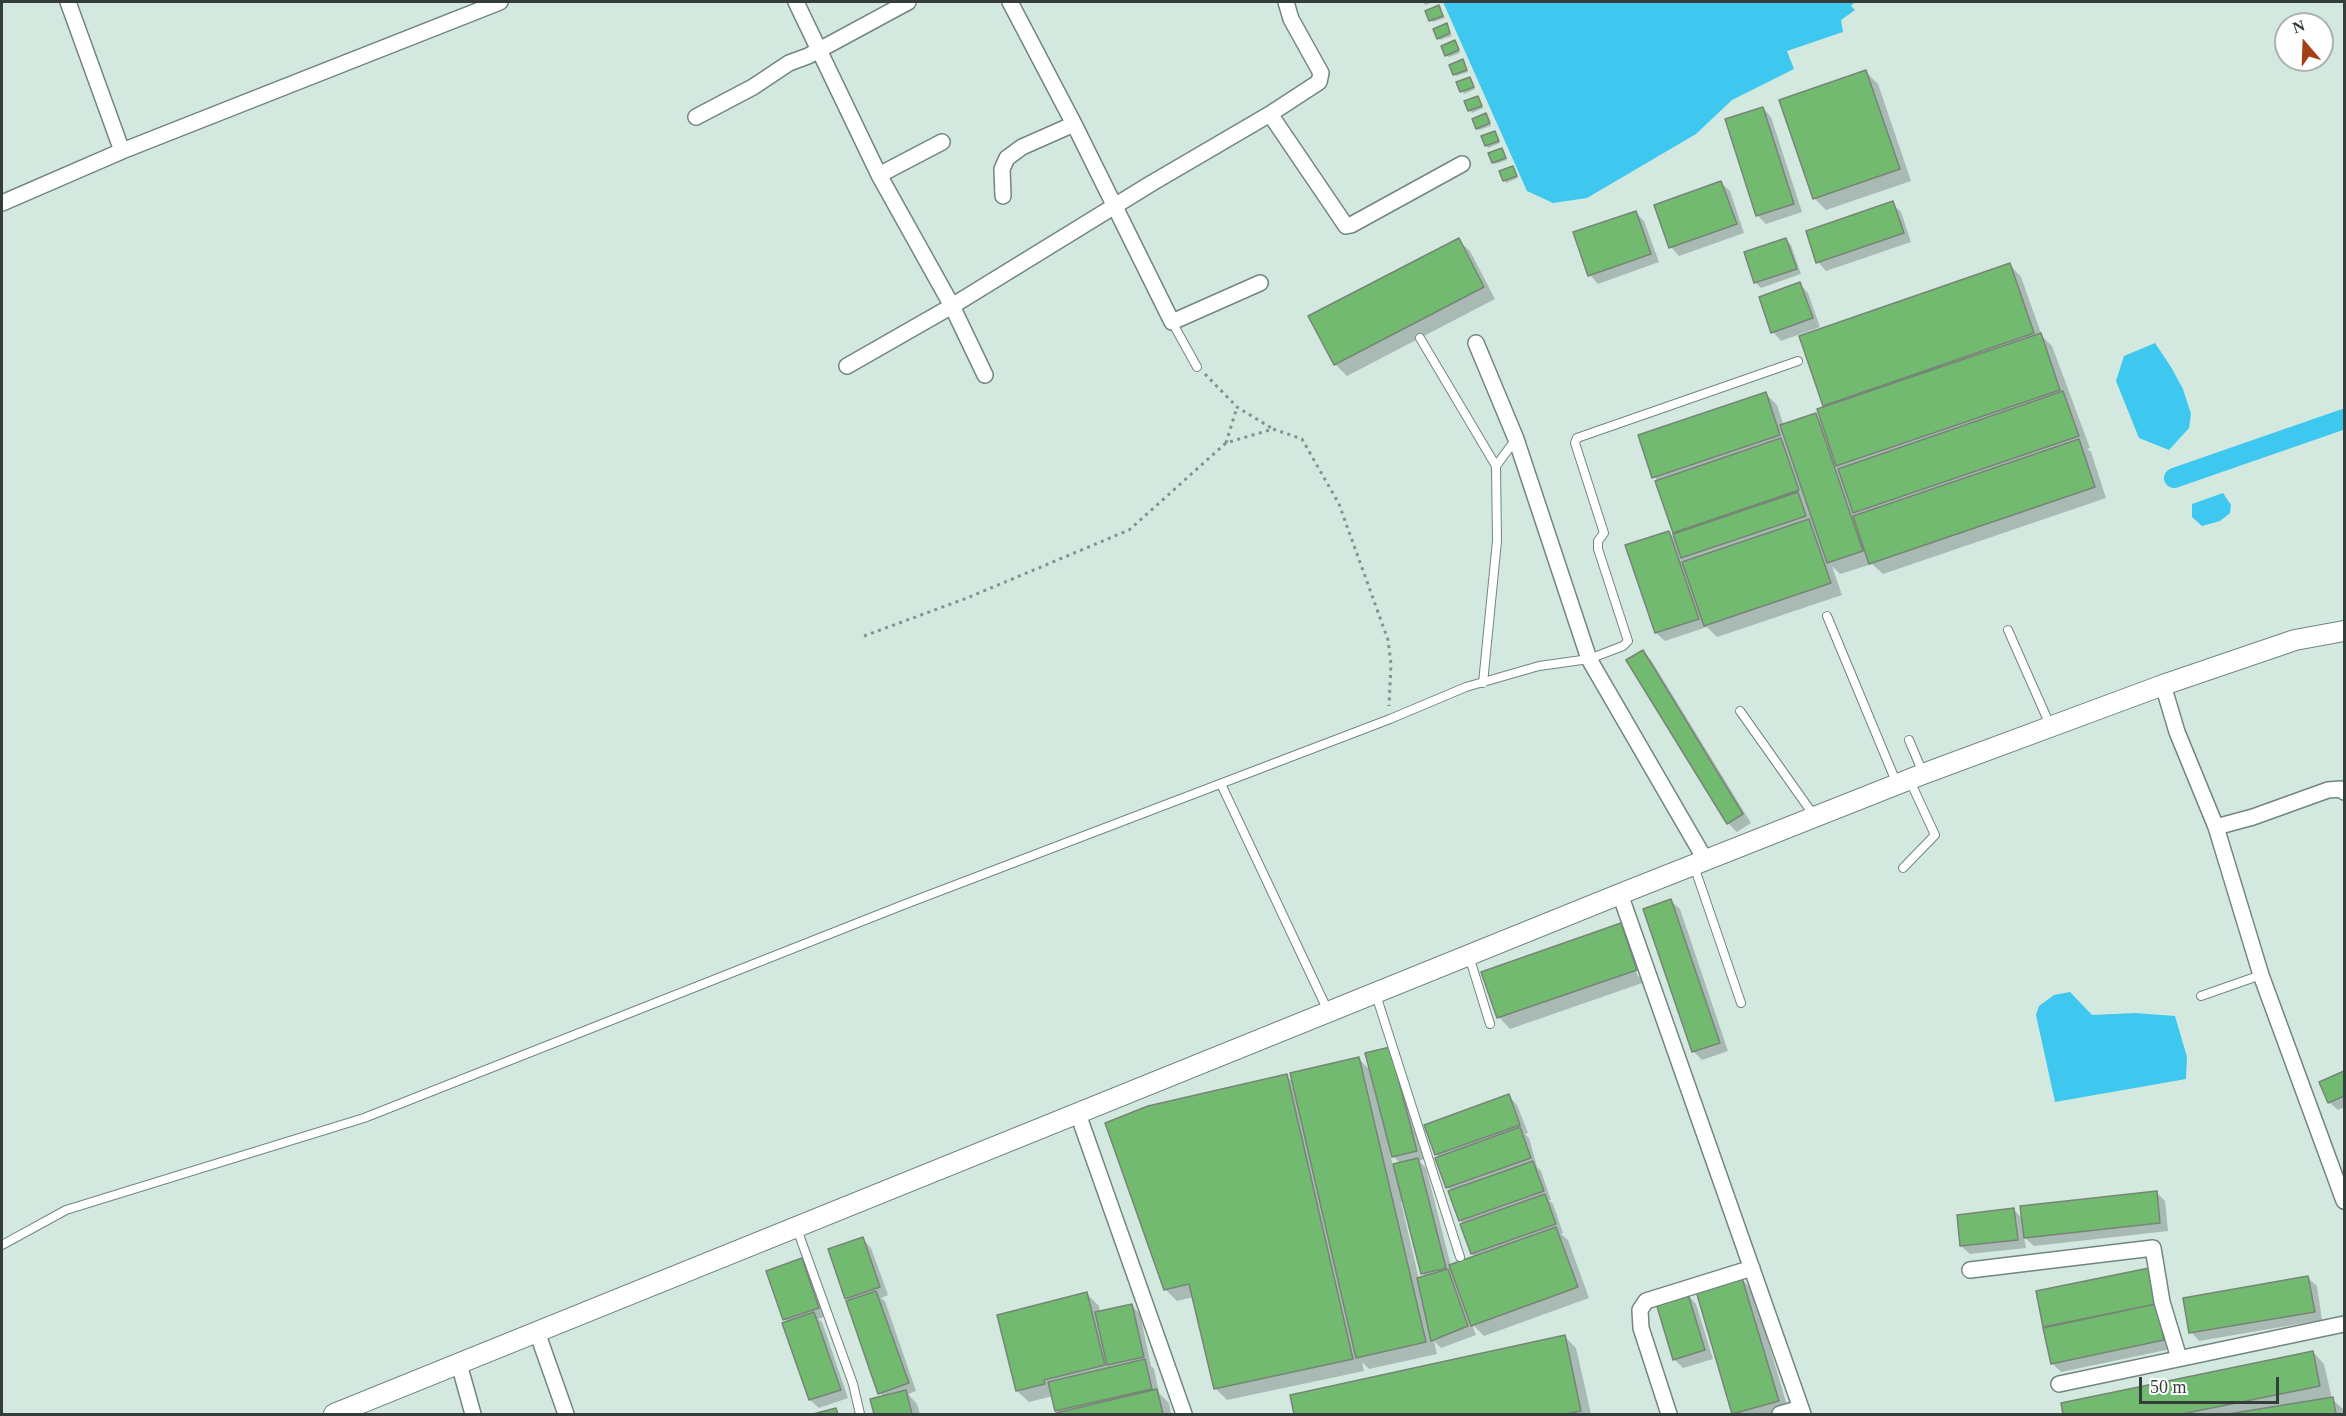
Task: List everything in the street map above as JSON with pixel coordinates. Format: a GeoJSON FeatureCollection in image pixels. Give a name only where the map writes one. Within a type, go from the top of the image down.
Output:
{"type":"FeatureCollection","features":[{"type":"Feature","properties":{"kind":"street"},"geometry":{"type":"LineString","coordinates":[[68,2],[122,151]]}},
{"type":"Feature","properties":{"kind":"street"},"geometry":{"type":"LineString","coordinates":[[2,203],[122,151],[500,2]]}},
{"type":"Feature","properties":{"kind":"street"},"geometry":{"type":"LineString","coordinates":[[796,2],[879,175],[952,306],[985,375]]}},
{"type":"Feature","properties":{"kind":"street"},"geometry":{"type":"LineString","coordinates":[[696,117],[753,87],[789,63],[908,2]]}},
{"type":"Feature","properties":{"kind":"street"},"geometry":{"type":"LineString","coordinates":[[1010,2],[1074,124],[1172,322],[1260,283]]}},
{"type":"Feature","properties":{"kind":"street"},"geometry":{"type":"LineString","coordinates":[[847,366],[952,306],[1319,82],[1321,73],[1291,19],[1286,2]]}},
{"type":"Feature","properties":{"kind":"street"},"geometry":{"type":"LineString","coordinates":[[1270,114],[1346,226],[1462,164]]}},
{"type":"Feature","properties":{"kind":"street"},"geometry":{"type":"LineString","coordinates":[[1003,196],[1002,169],[1007,158],[1022,147],[1074,124]]}},
{"type":"Feature","properties":{"kind":"street"},"geometry":{"type":"LineString","coordinates":[[879,175],[942,142]]}},
{"type":"Feature","properties":{"kind":"street"},"geometry":{"type":"LineString","coordinates":[[1476,343],[1516,439],[1589,658],[1700,863]]}},
{"type":"Feature","properties":{"kind":"street"},"geometry":{"type":"LineString","coordinates":[[334,1414],[1620,894],[1910,780],[2163,685],[2295,640],[2344,631]]}},
{"type":"Feature","properties":{"kind":"street"},"geometry":{"type":"LineString","coordinates":[[2163,685],[2177,732],[2216,827],[2262,975],[2344,1201]]}},
{"type":"Feature","properties":{"kind":"street"},"geometry":{"type":"LineString","coordinates":[[2216,827],[2253,817],[2328,790],[2341,789],[2344,792]]}},
{"type":"Feature","properties":{"kind":"street"},"geometry":{"type":"LineString","coordinates":[[1620,894],[1802,1411],[1780,1414]]}},
{"type":"Feature","properties":{"kind":"street"},"geometry":{"type":"LineString","coordinates":[[1078,1114],[1184,1414]]}},
{"type":"Feature","properties":{"kind":"street"},"geometry":{"type":"LineString","coordinates":[[1970,1270],[2153,1248],[2162,1302],[2179,1358]]}},
{"type":"Feature","properties":{"kind":"street"},"geometry":{"type":"LineString","coordinates":[[1669,1414],[1641,1328],[1640,1310],[1646,1300],[1752,1268]]}},
{"type":"Feature","properties":{"kind":"street"},"geometry":{"type":"LineString","coordinates":[[2059,1384],[2344,1324]]}},
{"type":"Feature","properties":{"kind":"street"},"geometry":{"type":"LineString","coordinates":[[537,1332],[566,1414]]}},
{"type":"Feature","properties":{"kind":"street"},"geometry":{"type":"LineString","coordinates":[[459,1364],[473,1414]]}},
{"type":"Feature","properties":{"kind":"lane"},"geometry":{"type":"LineString","coordinates":[[1172,322],[1197,367]]}},
{"type":"Feature","properties":{"kind":"lane"},"geometry":{"type":"LineString","coordinates":[[1420,338],[1496,466],[1497,541],[1483,683]]}},
{"type":"Feature","properties":{"kind":"lane"},"geometry":{"type":"LineString","coordinates":[[2,1245],[66,1210],[364,1118],[903,905],[1389,719],[1466,687],[1539,666],[1589,658],[1616,649],[1628,641],[1598,549],[1598,541],[1604,533],[1575,443],[1576,438],[1798,361]]}},
{"type":"Feature","properties":{"kind":"lane"},"geometry":{"type":"LineString","coordinates":[[1496,466],[1516,439]]}},
{"type":"Feature","properties":{"kind":"lane"},"geometry":{"type":"LineString","coordinates":[[1827,616],[1910,780],[1935,835],[1903,868]]}},
{"type":"Feature","properties":{"kind":"lane"},"geometry":{"type":"LineString","coordinates":[[2008,630],[2051,727]]}},
{"type":"Feature","properties":{"kind":"lane"},"geometry":{"type":"LineString","coordinates":[[1740,711],[1816,818]]}},
{"type":"Feature","properties":{"kind":"lane"},"geometry":{"type":"LineString","coordinates":[[1909,740],[1910,780]]}},
{"type":"Feature","properties":{"kind":"lane"},"geometry":{"type":"LineString","coordinates":[[1221,784],[1328,1012]]}},
{"type":"Feature","properties":{"kind":"lane"},"geometry":{"type":"LineString","coordinates":[[1700,863],[1741,1003]]}},
{"type":"Feature","properties":{"kind":"lane"},"geometry":{"type":"LineString","coordinates":[[1468,956],[1490,1024]]}},
{"type":"Feature","properties":{"kind":"lane"},"geometry":{"type":"LineString","coordinates":[[2201,996],[2262,975]]}},
{"type":"Feature","properties":{"kind":"lane"},"geometry":{"type":"LineString","coordinates":[[1375,993],[1460,1257]]}},
{"type":"Feature","properties":{"kind":"lane"},"geometry":{"type":"LineString","coordinates":[[796,1227],[853,1384],[860,1414]]}},
{"type":"Feature","properties":{"kind":"path"},"geometry":{"type":"LineString","coordinates":[[1205,374],[1237,408],[1273,429],[1302,439],[1339,504],[1388,640],[1391,663],[1389,719]]}},
{"type":"Feature","properties":{"kind":"path"},"geometry":{"type":"LineString","coordinates":[[1226,443],[1237,408]]}},
{"type":"Feature","properties":{"kind":"path"},"geometry":{"type":"LineString","coordinates":[[864,636],[967,598],[1129,530],[1226,443],[1273,429]]}},
{"type":"Feature","properties":{"kind":"water"},"geometry":{"type":"Polygon","coordinates":[[[1443,2],[1855,2],[1851,6],[1855,10],[1841,20],[1843,32],[1787,51],[1794,69],[1732,100],[1696,134],[1587,198],[1553,203],[1527,191],[1443,2]]]}},
{"type":"Feature","properties":{"kind":"water"},"geometry":{"type":"Polygon","coordinates":[[[2155,343],[2183,389],[2191,414],[2189,428],[2169,450],[2139,438],[2116,381],[2124,356],[2155,343]]]}},
{"type":"Feature","properties":{"kind":"water"},"geometry":{"type":"Polygon","coordinates":[[[2223,493],[2231,505],[2230,513],[2220,521],[2202,526],[2192,517],[2192,504],[2223,493]]]}},
{"type":"Feature","properties":{"kind":"water"},"geometry":{"type":"Polygon","coordinates":[[[2070,992],[2092,1015],[2135,1013],[2175,1016],[2187,1057],[2186,1079],[2055,1102],[2036,1015],[2039,1006],[2054,995],[2070,992]]]}},
{"type":"Feature","properties":{"kind":"building"},"geometry":{"type":"Polygon","coordinates":[[[1439,5],[1443,16],[1429,21],[1425,11],[1439,5]]]}},
{"type":"Feature","properties":{"kind":"building"},"geometry":{"type":"Polygon","coordinates":[[[1447,23],[1450,33],[1437,39],[1433,29],[1447,23]]]}},
{"type":"Feature","properties":{"kind":"building"},"geometry":{"type":"Polygon","coordinates":[[[1455,40],[1459,50],[1445,56],[1441,46],[1455,40]]]}},
{"type":"Feature","properties":{"kind":"building"},"geometry":{"type":"Polygon","coordinates":[[[1463,59],[1467,70],[1453,75],[1449,65],[1463,59]]]}},
{"type":"Feature","properties":{"kind":"building"},"geometry":{"type":"Polygon","coordinates":[[[1866,70],[1900,169],[1813,199],[1779,100],[1866,70]]]}},
{"type":"Feature","properties":{"kind":"building"},"geometry":{"type":"Polygon","coordinates":[[[1470,77],[1474,87],[1460,92],[1456,82],[1470,77]]]}},
{"type":"Feature","properties":{"kind":"building"},"geometry":{"type":"Polygon","coordinates":[[[1478,96],[1482,106],[1468,111],[1464,101],[1478,96]]]}},
{"type":"Feature","properties":{"kind":"building"},"geometry":{"type":"Polygon","coordinates":[[[1763,107],[1794,204],[1756,216],[1725,119],[1763,107]]]}},
{"type":"Feature","properties":{"kind":"building"},"geometry":{"type":"Polygon","coordinates":[[[1486,113],[1490,123],[1476,129],[1472,119],[1486,113]]]}},
{"type":"Feature","properties":{"kind":"building"},"geometry":{"type":"Polygon","coordinates":[[[1495,131],[1499,141],[1485,146],[1481,136],[1495,131]]]}},
{"type":"Feature","properties":{"kind":"building"},"geometry":{"type":"Polygon","coordinates":[[[1502,148],[1506,158],[1492,163],[1488,153],[1502,148]]]}},
{"type":"Feature","properties":{"kind":"building"},"geometry":{"type":"Polygon","coordinates":[[[1513,166],[1517,176],[1503,181],[1499,171],[1513,166]]]}},
{"type":"Feature","properties":{"kind":"building"},"geometry":{"type":"Polygon","coordinates":[[[1721,181],[1737,224],[1669,248],[1654,205],[1721,181]]]}},
{"type":"Feature","properties":{"kind":"building"},"geometry":{"type":"Polygon","coordinates":[[[1893,201],[1904,233],[1816,263],[1806,231],[1893,201]]]}},
{"type":"Feature","properties":{"kind":"building"},"geometry":{"type":"Polygon","coordinates":[[[1636,211],[1651,254],[1588,276],[1573,232],[1636,211]]]}},
{"type":"Feature","properties":{"kind":"building"},"geometry":{"type":"Polygon","coordinates":[[[1459,238],[1484,287],[1334,365],[1308,316],[1459,238]]]}},
{"type":"Feature","properties":{"kind":"building"},"geometry":{"type":"Polygon","coordinates":[[[1786,238],[1797,269],[1754,283],[1744,252],[1786,238]]]}},
{"type":"Feature","properties":{"kind":"building"},"geometry":{"type":"Polygon","coordinates":[[[2010,263],[2034,333],[1823,406],[1799,336],[2010,263]]]}},
{"type":"Feature","properties":{"kind":"building"},"geometry":{"type":"Polygon","coordinates":[[[1800,282],[1813,318],[1771,333],[1759,297],[1800,282]]]}},
{"type":"Feature","properties":{"kind":"building"},"geometry":{"type":"Polygon","coordinates":[[[2041,333],[2060,390],[1836,466],[1817,409],[2041,333]]]}},
{"type":"Feature","properties":{"kind":"building"},"geometry":{"type":"Polygon","coordinates":[[[2063,391],[2079,436],[1853,513],[1838,469],[2063,391]]]}},
{"type":"Feature","properties":{"kind":"building"},"geometry":{"type":"Polygon","coordinates":[[[1766,392],[1780,435],[1652,478],[1638,435],[1766,392]]]}},
{"type":"Feature","properties":{"kind":"building"},"geometry":{"type":"Polygon","coordinates":[[[1816,413],[1863,551],[1827,563],[1780,425],[1816,413]]]}},
{"type":"Feature","properties":{"kind":"building"},"geometry":{"type":"Polygon","coordinates":[[[1781,438],[1799,490],[1673,533],[1655,481],[1781,438]]]}},
{"type":"Feature","properties":{"kind":"building"},"geometry":{"type":"Polygon","coordinates":[[[2079,439],[2095,487],[1869,564],[1853,516],[2079,439]]]}},
{"type":"Feature","properties":{"kind":"building"},"geometry":{"type":"Polygon","coordinates":[[[1798,492],[1806,516],[1681,558],[1673,534],[1798,492]]]}},
{"type":"Feature","properties":{"kind":"building"},"geometry":{"type":"Polygon","coordinates":[[[1809,519],[1831,583],[1704,626],[1682,562],[1809,519]]]}},
{"type":"Feature","properties":{"kind":"building"},"geometry":{"type":"Polygon","coordinates":[[[1669,531],[1699,619],[1655,633],[1625,545],[1669,531]]]}},
{"type":"Feature","properties":{"kind":"building"},"geometry":{"type":"Polygon","coordinates":[[[1643,650],[1743,814],[1727,824],[1626,660],[1643,650]]]}},
{"type":"Feature","properties":{"kind":"building"},"geometry":{"type":"Polygon","coordinates":[[[1671,899],[1720,1043],[1692,1052],[1643,909],[1671,899]]]}},
{"type":"Feature","properties":{"kind":"building"},"geometry":{"type":"Polygon","coordinates":[[[1621,923],[1637,970],[1497,1018],[1481,972],[1621,923]]]}},
{"type":"Feature","properties":{"kind":"building"},"geometry":{"type":"Polygon","coordinates":[[[1390,1047],[1417,1151],[1392,1157],[1365,1053],[1390,1047]]]}},
{"type":"Feature","properties":{"kind":"building"},"geometry":{"type":"Polygon","coordinates":[[[1359,1057],[1426,1342],[1356,1358],[1290,1073],[1359,1057]]]}},
{"type":"Feature","properties":{"kind":"building"},"geometry":{"type":"Polygon","coordinates":[[[2344,1071],[2344,1096],[2328,1103],[2319,1082],[2344,1071]]]}},
{"type":"Feature","properties":{"kind":"building"},"geometry":{"type":"Polygon","coordinates":[[[1287,1074],[1353,1359],[1214,1389],[1189,1284],[1164,1290],[1105,1123],[1148,1106],[1287,1074]]]}},
{"type":"Feature","properties":{"kind":"building"},"geometry":{"type":"Polygon","coordinates":[[[1509,1094],[1520,1125],[1435,1155],[1424,1125],[1509,1094]]]}},
{"type":"Feature","properties":{"kind":"building"},"geometry":{"type":"Polygon","coordinates":[[[1520,1127],[1531,1158],[1446,1188],[1435,1158],[1520,1127]]]}},
{"type":"Feature","properties":{"kind":"building"},"geometry":{"type":"Polygon","coordinates":[[[1418,1158],[1446,1268],[1421,1274],[1393,1164],[1418,1158]]]}},
{"type":"Feature","properties":{"kind":"building"},"geometry":{"type":"Polygon","coordinates":[[[1533,1161],[1544,1191],[1459,1221],[1448,1191],[1533,1161]]]}},
{"type":"Feature","properties":{"kind":"building"},"geometry":{"type":"Polygon","coordinates":[[[2157,1191],[2160,1223],[2024,1238],[2020,1206],[2157,1191]]]}},
{"type":"Feature","properties":{"kind":"building"},"geometry":{"type":"Polygon","coordinates":[[[1545,1194],[1556,1224],[1471,1254],[1460,1224],[1545,1194]]]}},
{"type":"Feature","properties":{"kind":"building"},"geometry":{"type":"Polygon","coordinates":[[[2014,1208],[2018,1240],[1960,1246],[1957,1215],[2014,1208]]]}},
{"type":"Feature","properties":{"kind":"building"},"geometry":{"type":"Polygon","coordinates":[[[1556,1227],[1578,1287],[1471,1326],[1449,1265],[1556,1227]]]}},
{"type":"Feature","properties":{"kind":"building"},"geometry":{"type":"Polygon","coordinates":[[[863,1237],[880,1287],[845,1299],[828,1249],[863,1237]]]}},
{"type":"Feature","properties":{"kind":"building"},"geometry":{"type":"Polygon","coordinates":[[[802,1258],[819,1308],[783,1320],[766,1271],[802,1258]]]}},
{"type":"Feature","properties":{"kind":"building"},"geometry":{"type":"Polygon","coordinates":[[[2149,1268],[2156,1304],[2043,1327],[2036,1291],[2149,1268]]]}},
{"type":"Feature","properties":{"kind":"building"},"geometry":{"type":"Polygon","coordinates":[[[1448,1269],[1468,1326],[1431,1341],[1417,1278],[1448,1269]]]}},
{"type":"Feature","properties":{"kind":"building"},"geometry":{"type":"Polygon","coordinates":[[[2308,1276],[2315,1312],[2189,1333],[2183,1298],[2308,1276]]]}},
{"type":"Feature","properties":{"kind":"building"},"geometry":{"type":"Polygon","coordinates":[[[1742,1278],[1779,1401],[1732,1414],[1696,1291],[1742,1278]]]}},
{"type":"Feature","properties":{"kind":"building"},"geometry":{"type":"Polygon","coordinates":[[[876,1291],[909,1383],[878,1394],[846,1301],[876,1291]]]}},
{"type":"Feature","properties":{"kind":"building"},"geometry":{"type":"Polygon","coordinates":[[[1087,1292],[1105,1365],[1044,1380],[1045,1384],[1016,1391],[997,1315],[1087,1292]]]}},
{"type":"Feature","properties":{"kind":"building"},"geometry":{"type":"Polygon","coordinates":[[[1688,1294],[1705,1350],[1673,1360],[1656,1303],[1688,1294]]]}},
{"type":"Feature","properties":{"kind":"building"},"geometry":{"type":"Polygon","coordinates":[[[1132,1304],[1144,1357],[1107,1365],[1095,1312],[1132,1304]]]}},
{"type":"Feature","properties":{"kind":"building"},"geometry":{"type":"Polygon","coordinates":[[[2156,1304],[2164,1340],[2051,1364],[2043,1328],[2156,1304]]]}},
{"type":"Feature","properties":{"kind":"building"},"geometry":{"type":"Polygon","coordinates":[[[814,1312],[841,1390],[809,1400],[782,1323],[814,1312]]]}},
{"type":"Feature","properties":{"kind":"building"},"geometry":{"type":"Polygon","coordinates":[[[1565,1335],[1581,1411],[1565,1414],[1294,1414],[1290,1395],[1565,1335]]]}},
{"type":"Feature","properties":{"kind":"building"},"geometry":{"type":"Polygon","coordinates":[[[2313,1351],[2320,1386],[2182,1414],[2063,1414],[2061,1403],[2313,1351]]]}},
{"type":"Feature","properties":{"kind":"building"},"geometry":{"type":"Polygon","coordinates":[[[1145,1359],[1152,1389],[1055,1411],[1048,1382],[1145,1359]]]}},
{"type":"Feature","properties":{"kind":"building"},"geometry":{"type":"Polygon","coordinates":[[[1157,1389],[1163,1414],[1056,1414],[1056,1413],[1157,1389]]]}},
{"type":"Feature","properties":{"kind":"building"},"geometry":{"type":"Polygon","coordinates":[[[906,1390],[912,1414],[874,1414],[870,1399],[906,1390]]]}},
{"type":"Feature","properties":{"kind":"building"},"geometry":{"type":"Polygon","coordinates":[[[2333,1397],[2336,1414],[2228,1414],[2333,1397]]]}},
{"type":"Feature","properties":{"kind":"building"},"geometry":{"type":"Polygon","coordinates":[[[836,1408],[838,1414],[813,1414],[836,1408]]]}},
{"type":"Feature","properties":{"kind":"waterway"},"geometry":{"type":"LineString","coordinates":[[2174,478],[2344,419]]}}]}
